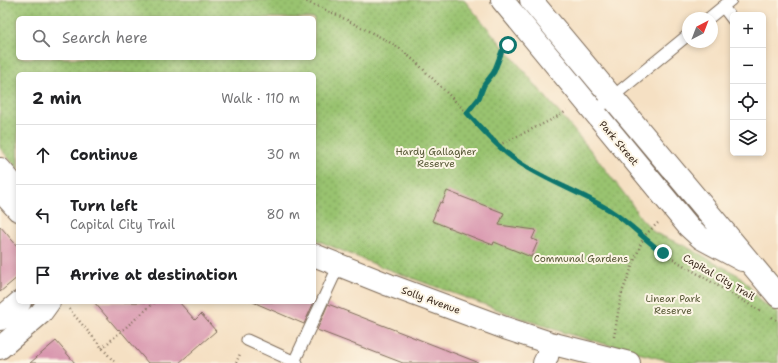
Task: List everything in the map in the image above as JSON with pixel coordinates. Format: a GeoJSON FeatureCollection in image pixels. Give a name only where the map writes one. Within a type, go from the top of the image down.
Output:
{"type":"FeatureCollection","features":[{"type":"Feature","properties":{"kind":"street","name":"Park Street"},"geometry":{"type":"LineString","coordinates":[[502,0],[696,235],[754,267]]}},
{"type":"Feature","properties":{"kind":"street","name":"Park Street"},"geometry":{"type":"LineString","coordinates":[[531,0],[613,96],[778,296]]}},
{"type":"Feature","properties":{"kind":"street"},"geometry":{"type":"LineString","coordinates":[[0,169],[16,188]]}},
{"type":"Feature","properties":{"kind":"street"},"geometry":{"type":"LineString","coordinates":[[0,190],[16,208]]}},
{"type":"Feature","properties":{"kind":"street","name":"Solly Avenue"},"geometry":{"type":"LineString","coordinates":[[316,256],[505,328],[550,343]]}},
{"type":"Feature","properties":{"kind":"street"},"geometry":{"type":"LineString","coordinates":[[0,319],[18,304]]}},
{"type":"Feature","properties":{"kind":"street"},"geometry":{"type":"LineString","coordinates":[[0,348],[41,313],[59,306]]}},
{"type":"Feature","properties":{"kind":"street"},"geometry":{"type":"LineString","coordinates":[[544,363],[550,343],[572,356],[620,360]]}},
{"type":"Feature","properties":{"kind":"lane"},"geometry":{"type":"LineString","coordinates":[[717,12],[727,4]]}},
{"type":"Feature","properties":{"kind":"lane"},"geometry":{"type":"LineString","coordinates":[[594,112],[682,40]]}},
{"type":"Feature","properties":{"kind":"lane"},"geometry":{"type":"LineString","coordinates":[[247,340],[295,362],[339,265]]}},
{"type":"Feature","properties":{"kind":"path","name":"Capital City Trail"},"geometry":{"type":"LineString","coordinates":[[303,0],[335,14],[400,48],[432,77],[499,145],[518,162],[605,208],[644,236],[663,253],[778,321]]}},
{"type":"Feature","properties":{"kind":"path"},"geometry":{"type":"LineString","coordinates":[[467,113],[479,98],[484,85],[494,72],[502,51],[508,45]]}},
{"type":"Feature","properties":{"kind":"path"},"geometry":{"type":"LineString","coordinates":[[499,145],[549,121],[570,108]]}},
{"type":"Feature","properties":{"kind":"path"},"geometry":{"type":"LineString","coordinates":[[620,360],[614,332],[621,295],[644,236],[661,221]]}},
{"type":"Feature","properties":{"kind":"path"},"geometry":{"type":"LineString","coordinates":[[102,348],[153,304]]}},
{"type":"Feature","properties":{"kind":"path"},"geometry":{"type":"LineString","coordinates":[[59,306],[102,348],[115,363]]}},
{"type":"Feature","properties":{"kind":"green space","name":"Hardy Gallagher Reserve"},"geometry":{"type":"Polygon","coordinates":[[[0,0],[464,0],[587,146],[629,200],[640,217],[655,233],[685,246],[738,275],[746,282],[761,302],[778,312],[778,363],[677,363],[638,353],[565,333],[524,319],[379,266],[316,240],[316,72],[16,72],[16,167],[0,148],[0,0]]]}},
{"type":"Feature","properties":{"kind":"building"},"geometry":{"type":"Polygon","coordinates":[[[447,191],[504,213],[499,225],[536,230],[532,239],[538,241],[531,257],[494,242],[493,245],[432,221],[440,202],[442,203],[447,191]]]}},
{"type":"Feature","properties":{"kind":"building"},"geometry":{"type":"Polygon","coordinates":[[[0,226],[16,245],[16,279],[0,292],[0,226]]]}},
{"type":"Feature","properties":{"kind":"building"},"geometry":{"type":"Polygon","coordinates":[[[96,304],[181,304],[195,320],[201,314],[216,331],[179,363],[148,363],[119,329],[118,330],[96,304]]]}},
{"type":"Feature","properties":{"kind":"building"},"geometry":{"type":"Polygon","coordinates":[[[258,304],[313,304],[304,324],[258,304]]]}},
{"type":"Feature","properties":{"kind":"building"},"geometry":{"type":"Polygon","coordinates":[[[328,304],[477,363],[403,363],[317,330],[328,304]]]}},
{"type":"Feature","properties":{"kind":"building"},"geometry":{"type":"Polygon","coordinates":[[[56,341],[75,363],[30,363],[56,341]]]}},
{"type":"Feature","properties":{"kind":"route"},"geometry":{"type":"LineString","coordinates":[[508,45],[502,51],[494,72],[484,85],[479,98],[467,113],[518,162],[612,212],[663,253]]}},
{"type":"Feature","properties":{"kind":"park label","name":"Communal Gardens"},"geometry":{"type":"Point","coordinates":[581,258]}},
{"type":"Feature","properties":{"kind":"park label","name":"Linear Park Reserve"},"geometry":{"type":"Point","coordinates":[673,304]}}]}
